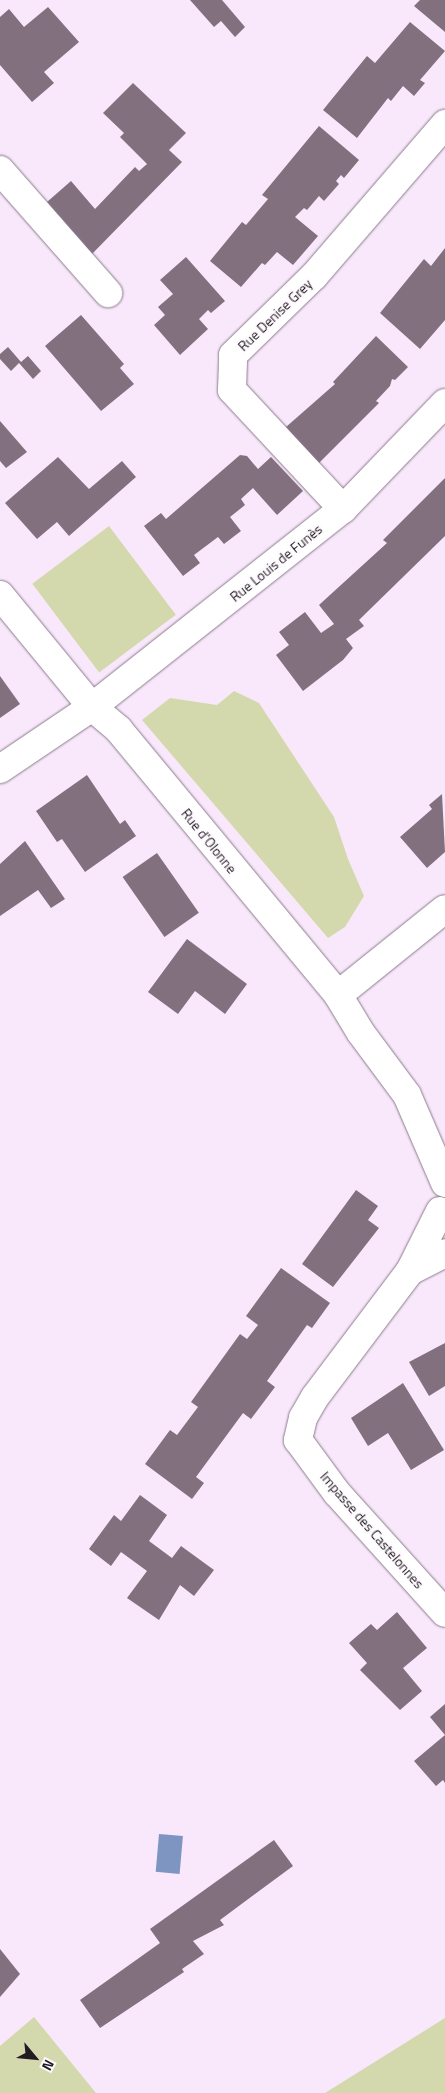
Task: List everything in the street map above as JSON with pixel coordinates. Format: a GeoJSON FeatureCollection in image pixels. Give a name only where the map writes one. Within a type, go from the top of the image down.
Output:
{"type":"FeatureCollection","features":[{"type":"Feature","properties":{"kind":"street","name":"Rue Denise Grey"},"geometry":{"type":"LineString","coordinates":[[343,509],[232,390],[233,355],[314,276],[445,124]]}},
{"type":"Feature","properties":{"kind":"street"},"geometry":{"type":"LineString","coordinates":[[0,170],[108,293]]}},
{"type":"Feature","properties":{"kind":"street","name":"Rue Louis de Funès"},"geometry":{"type":"LineString","coordinates":[[0,769],[92,706],[343,509],[445,403]]}},
{"type":"Feature","properties":{"kind":"street","name":"Rue d'Olonne"},"geometry":{"type":"LineString","coordinates":[[0,595],[92,706],[119,730],[338,995],[361,1033],[407,1095],[445,1127]]}},
{"type":"Feature","properties":{"kind":"street"},"geometry":{"type":"LineString","coordinates":[[338,995],[445,909]]}},
{"type":"Feature","properties":{"kind":"street","name":"Rue d'Olonne"},"geometry":{"type":"LineString","coordinates":[[407,1095],[445,1184],[442,1220]]}},
{"type":"Feature","properties":{"kind":"street","name":"Impasse des Castelonnes"},"geometry":{"type":"LineString","coordinates":[[442,1220],[410,1271],[315,1398],[303,1418],[298,1440],[337,1493],[445,1613]]}},
{"type":"Feature","properties":{"kind":"street","name":"Impasse des Castelonnes"},"geometry":{"type":"LineString","coordinates":[[410,1271],[445,1254]]}},
{"type":"Feature","properties":{"kind":"green space"},"geometry":{"type":"Polygon","coordinates":[[[109,526],[176,615],[99,672],[32,584],[109,526]]]}},
{"type":"Feature","properties":{"kind":"green space"},"geometry":{"type":"Polygon","coordinates":[[[234,691],[259,703],[334,817],[348,859],[364,896],[345,927],[328,938],[142,720],[170,698],[217,705],[234,691]]]}},
{"type":"Feature","properties":{"kind":"green space"},"geometry":{"type":"Polygon","coordinates":[[[34,2017],[96,2093],[0,2093],[0,2046],[34,2017]]]}},
{"type":"Feature","properties":{"kind":"green space"},"geometry":{"type":"Polygon","coordinates":[[[445,2018],[445,2093],[325,2093],[445,2018]]]}},
{"type":"Feature","properties":{"kind":"water"},"geometry":{"type":"Polygon","coordinates":[[[159,1834],[183,1836],[180,1874],[156,1872],[159,1834]]]}},
{"type":"Feature","properties":{"kind":"building"},"geometry":{"type":"Polygon","coordinates":[[[190,0],[222,0],[245,27],[235,37],[221,21],[214,27],[190,0]]]}},
{"type":"Feature","properties":{"kind":"building"},"geometry":{"type":"Polygon","coordinates":[[[420,0],[445,0],[445,32],[414,6],[420,0]]]}},
{"type":"Feature","properties":{"kind":"building"},"geometry":{"type":"Polygon","coordinates":[[[48,7],[79,42],[44,72],[54,83],[32,102],[0,65],[0,17],[9,9],[24,27],[48,7]]]}},
{"type":"Feature","properties":{"kind":"building"},"geometry":{"type":"Polygon","coordinates":[[[410,22],[445,51],[420,80],[425,83],[414,96],[403,86],[391,101],[388,98],[357,138],[323,110],[367,56],[375,63],[410,22]]]}},
{"type":"Feature","properties":{"kind":"building"},"geometry":{"type":"Polygon","coordinates":[[[133,83],[186,133],[169,150],[182,162],[92,254],[47,202],[71,181],[95,209],[135,167],[139,171],[147,164],[120,137],[124,133],[103,113],[133,83]]]}},
{"type":"Feature","properties":{"kind":"building"},"geometry":{"type":"Polygon","coordinates":[[[319,126],[359,160],[344,178],[341,175],[336,181],[339,184],[324,201],[319,196],[307,210],[304,208],[295,217],[318,236],[293,265],[277,252],[265,265],[262,263],[241,287],[210,261],[242,222],[246,225],[268,199],[262,195],[319,126]]]}},
{"type":"Feature","properties":{"kind":"building"},"geometry":{"type":"Polygon","coordinates":[[[445,248],[445,320],[420,349],[380,313],[424,259],[431,266],[445,248]]]}},
{"type":"Feature","properties":{"kind":"building"},"geometry":{"type":"Polygon","coordinates":[[[186,257],[225,301],[211,313],[208,310],[199,319],[208,329],[180,355],[154,325],[165,315],[158,307],[173,294],[160,280],[186,257]]]}},
{"type":"Feature","properties":{"kind":"building"},"geometry":{"type":"Polygon","coordinates":[[[81,315],[124,364],[120,368],[134,384],[101,411],[45,346],[81,315]]]}},
{"type":"Feature","properties":{"kind":"building"},"geometry":{"type":"Polygon","coordinates":[[[376,336],[408,367],[395,380],[392,379],[390,386],[376,401],[379,403],[318,464],[286,427],[335,384],[333,382],[376,336]]]}},
{"type":"Feature","properties":{"kind":"building"},"geometry":{"type":"Polygon","coordinates":[[[8,347],[21,362],[28,356],[41,371],[33,379],[19,363],[11,371],[0,359],[0,354],[8,347]]]}},
{"type":"Feature","properties":{"kind":"building"},"geometry":{"type":"Polygon","coordinates":[[[0,421],[27,452],[6,468],[0,461],[0,421]]]}},
{"type":"Feature","properties":{"kind":"building"},"geometry":{"type":"Polygon","coordinates":[[[240,455],[247,456],[258,469],[271,457],[303,491],[277,515],[253,488],[241,499],[245,505],[230,517],[241,531],[224,544],[218,537],[194,555],[200,563],[183,576],[144,526],[161,513],[166,519],[240,455]]]}},
{"type":"Feature","properties":{"kind":"building"},"geometry":{"type":"Polygon","coordinates":[[[58,457],[89,489],[122,461],[136,477],[69,536],[57,522],[37,539],[5,503],[58,457]]]}},
{"type":"Feature","properties":{"kind":"building"},"geometry":{"type":"Polygon","coordinates":[[[445,478],[445,536],[359,620],[364,626],[346,639],[353,648],[343,660],[303,691],[276,655],[289,645],[279,632],[305,612],[321,633],[334,624],[319,605],[387,543],[383,540],[445,478]]]}},
{"type":"Feature","properties":{"kind":"building"},"geometry":{"type":"Polygon","coordinates":[[[0,676],[20,704],[0,718],[0,676]]]}},
{"type":"Feature","properties":{"kind":"building"},"geometry":{"type":"Polygon","coordinates":[[[87,775],[120,824],[125,820],[136,836],[85,872],[62,839],[57,842],[36,811],[87,775]]]}},
{"type":"Feature","properties":{"kind":"building"},"geometry":{"type":"Polygon","coordinates":[[[442,794],[445,852],[427,868],[400,837],[432,809],[429,805],[442,794]]]}},
{"type":"Feature","properties":{"kind":"building"},"geometry":{"type":"Polygon","coordinates":[[[25,841],[65,899],[51,908],[38,890],[0,916],[0,864],[25,841]]]}},
{"type":"Feature","properties":{"kind":"building"},"geometry":{"type":"Polygon","coordinates":[[[157,853],[199,913],[164,937],[123,877],[157,853]]]}},
{"type":"Feature","properties":{"kind":"building"},"geometry":{"type":"Polygon","coordinates":[[[187,939],[247,984],[225,1014],[195,991],[178,1014],[148,992],[187,939]]]}},
{"type":"Feature","properties":{"kind":"building"},"geometry":{"type":"Polygon","coordinates":[[[356,1190],[378,1206],[368,1220],[379,1228],[333,1287],[302,1264],[356,1190]]]}},
{"type":"Feature","properties":{"kind":"building"},"geometry":{"type":"Polygon","coordinates":[[[281,1268],[330,1303],[312,1328],[307,1325],[267,1381],[275,1387],[251,1419],[243,1413],[196,1477],[204,1483],[192,1499],[145,1464],[170,1430],[177,1435],[198,1407],[191,1402],[240,1334],[247,1339],[258,1325],[246,1316],[281,1268]]]}},
{"type":"Feature","properties":{"kind":"building"},"geometry":{"type":"Polygon","coordinates":[[[445,1343],[445,1386],[429,1396],[409,1362],[445,1343]]]}},
{"type":"Feature","properties":{"kind":"building"},"geometry":{"type":"Polygon","coordinates":[[[403,1383],[444,1450],[411,1470],[388,1433],[368,1446],[351,1418],[403,1383]]]}},
{"type":"Feature","properties":{"kind":"building"},"geometry":{"type":"Polygon","coordinates":[[[140,1495],[167,1515],[149,1541],[172,1558],[181,1546],[214,1570],[194,1596],[180,1585],[159,1620],[127,1598],[147,1571],[121,1552],[111,1566],[89,1549],[114,1515],[121,1521],[140,1495]]]}},
{"type":"Feature","properties":{"kind":"building"},"geometry":{"type":"Polygon","coordinates":[[[397,1612],[427,1648],[403,1668],[422,1691],[400,1710],[360,1670],[367,1663],[349,1643],[371,1624],[377,1630],[397,1612]]]}},
{"type":"Feature","properties":{"kind":"building"},"geometry":{"type":"Polygon","coordinates":[[[445,1704],[445,1735],[430,1717],[445,1704]]]}},
{"type":"Feature","properties":{"kind":"building"},"geometry":{"type":"Polygon","coordinates":[[[445,1735],[445,1783],[443,1780],[436,1786],[414,1761],[445,1735]]]}},
{"type":"Feature","properties":{"kind":"building"},"geometry":{"type":"Polygon","coordinates":[[[274,1840],[293,1866],[220,1920],[224,1925],[193,1941],[204,1954],[182,1969],[184,1972],[100,2028],[80,2000],[160,1943],[150,1929],[274,1840]]]}},
{"type":"Feature","properties":{"kind":"building"},"geometry":{"type":"Polygon","coordinates":[[[0,1949],[20,1974],[0,1997],[0,1949]]]}}]}
